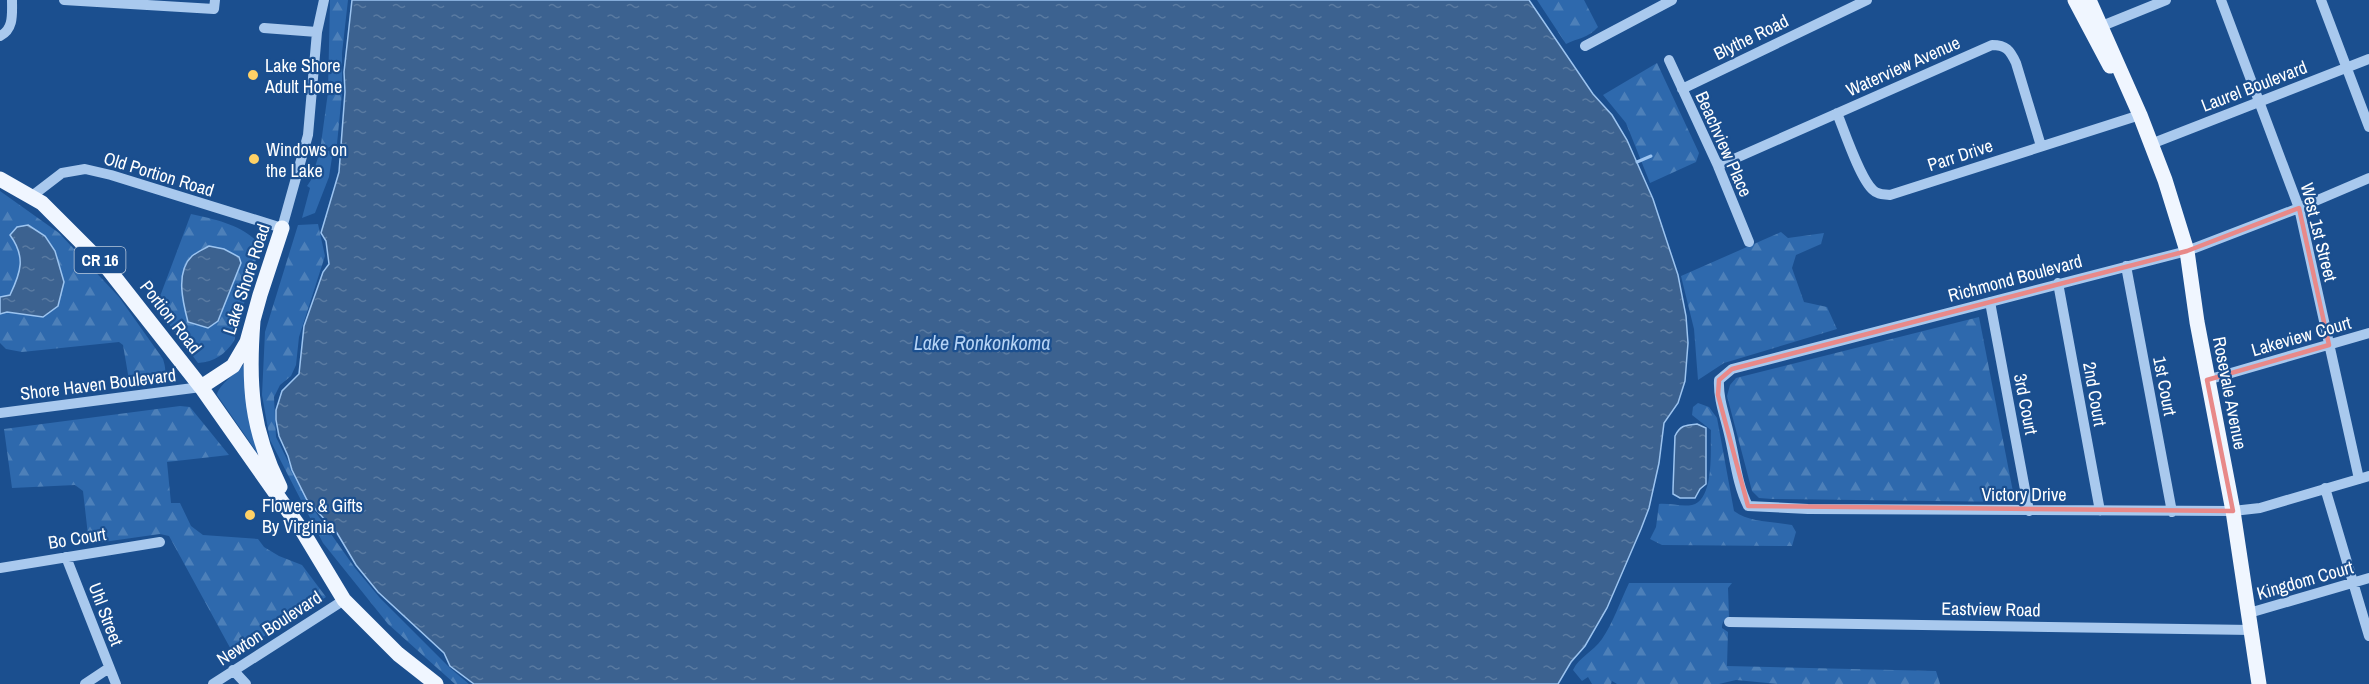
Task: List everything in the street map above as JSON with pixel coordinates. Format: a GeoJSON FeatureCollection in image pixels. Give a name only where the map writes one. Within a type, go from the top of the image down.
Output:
{"type":"FeatureCollection","features":[{"type":"Feature","properties":{"kind":"main road","name":"Rosevale Avenue"},"geometry":{"type":"LineString","coordinates":[[2074,0],[2125,100],[2140,115]]}},
{"type":"Feature","properties":{"kind":"main road","name":"Rosevale Avenue"},"geometry":{"type":"LineString","coordinates":[[2089,0],[2140,115],[2187,251],[2207,380],[2233,512],[2259,684]]}},
{"type":"Feature","properties":{"kind":"main road","name":"Portion Road"},"geometry":{"type":"LineString","coordinates":[[0,179],[32,196],[109,270],[201,387]]}},
{"type":"Feature","properties":{"kind":"main road","name":"Lake Shore Road"},"geometry":{"type":"LineString","coordinates":[[201,387],[233,366],[247,342],[282,228]]}},
{"type":"Feature","properties":{"kind":"main road"},"geometry":{"type":"LineString","coordinates":[[253,321],[250,359],[251,394],[257,428],[265,457],[303,532]]}},
{"type":"Feature","properties":{"kind":"main road","name":"CR 16"},"geometry":{"type":"LineString","coordinates":[[201,387],[303,532],[344,600],[398,654],[436,684]]}},
{"type":"Feature","properties":{"kind":"street"},"geometry":{"type":"LineString","coordinates":[[0,36],[9,29],[12,21],[12,0]]}},
{"type":"Feature","properties":{"kind":"street"},"geometry":{"type":"LineString","coordinates":[[64,0],[214,4]]}},
{"type":"Feature","properties":{"kind":"street","name":"Lake Shore Road"},"geometry":{"type":"LineString","coordinates":[[282,228],[308,135],[316,32],[324,0]]}},
{"type":"Feature","properties":{"kind":"street"},"geometry":{"type":"LineString","coordinates":[[1586,45],[1672,0]]}},
{"type":"Feature","properties":{"kind":"street","name":"Blythe Road"},"geometry":{"type":"LineString","coordinates":[[1682,88],[1867,0]]}},
{"type":"Feature","properties":{"kind":"street"},"geometry":{"type":"LineString","coordinates":[[2102,26],[2166,0]]}},
{"type":"Feature","properties":{"kind":"street","name":"West 1st Street"},"geometry":{"type":"LineString","coordinates":[[2221,0],[2299,208],[2329,345],[2364,478]]}},
{"type":"Feature","properties":{"kind":"street"},"geometry":{"type":"LineString","coordinates":[[2321,0],[2369,127]]}},
{"type":"Feature","properties":{"kind":"street"},"geometry":{"type":"LineString","coordinates":[[264,28],[316,32]]}},
{"type":"Feature","properties":{"kind":"street","name":"Waterview Avenue"},"geometry":{"type":"LineString","coordinates":[[1718,166],[1992,45],[2003,45],[2010,51],[2016,63],[2041,146]]}},
{"type":"Feature","properties":{"kind":"street","name":"Laurel Boulevard"},"geometry":{"type":"LineString","coordinates":[[2151,144],[2369,59]]}},
{"type":"Feature","properties":{"kind":"street","name":"Beachview Place"},"geometry":{"type":"LineString","coordinates":[[1669,60],[1718,166],[1749,242]]}},
{"type":"Feature","properties":{"kind":"street","name":"Parr Drive"},"geometry":{"type":"LineString","coordinates":[[1837,113],[1870,188],[1879,194],[1890,195],[2140,115]]}},
{"type":"Feature","properties":{"kind":"street","name":"Old Portion Road"},"geometry":{"type":"LineString","coordinates":[[32,196],[62,173],[85,170],[111,175],[282,228]]}},
{"type":"Feature","properties":{"kind":"street","name":"Richmond Boulevard"},"geometry":{"type":"LineString","coordinates":[[1729,435],[1718,395],[1719,380],[1732,369],[2187,251],[2299,208],[2369,177]]}},
{"type":"Feature","properties":{"kind":"street","name":"1st Court"},"geometry":{"type":"LineString","coordinates":[[2126,266],[2172,512]]}},
{"type":"Feature","properties":{"kind":"street","name":"2nd Court"},"geometry":{"type":"LineString","coordinates":[[2058,283],[2100,511]]}},
{"type":"Feature","properties":{"kind":"street","name":"3rd Court"},"geometry":{"type":"LineString","coordinates":[[1990,302],[2029,511]]}},
{"type":"Feature","properties":{"kind":"street","name":"Lakeview Court"},"geometry":{"type":"LineString","coordinates":[[2207,380],[2369,333]]}},
{"type":"Feature","properties":{"kind":"street","name":"Shore Haven Boulevard"},"geometry":{"type":"LineString","coordinates":[[0,413],[201,387]]}},
{"type":"Feature","properties":{"kind":"street","name":"Victory Drive"},"geometry":{"type":"LineString","coordinates":[[1729,435],[1742,494],[1748,506],[2233,512],[2260,508],[2364,478]]}},
{"type":"Feature","properties":{"kind":"street"},"geometry":{"type":"LineString","coordinates":[[2325,488],[2369,636]]}},
{"type":"Feature","properties":{"kind":"street","name":"Bo Court"},"geometry":{"type":"LineString","coordinates":[[0,568],[160,542]]}},
{"type":"Feature","properties":{"kind":"street","name":"Uhl Street"},"geometry":{"type":"LineString","coordinates":[[66,556],[116,684]]}},
{"type":"Feature","properties":{"kind":"street","name":"Kingdom Court"},"geometry":{"type":"LineString","coordinates":[[2249,613],[2369,578]]}},
{"type":"Feature","properties":{"kind":"street","name":"Newton Boulevard"},"geometry":{"type":"LineString","coordinates":[[213,684],[344,600]]}},
{"type":"Feature","properties":{"kind":"street","name":"Eastview Road"},"geometry":{"type":"LineString","coordinates":[[1729,622],[2252,630]]}},
{"type":"Feature","properties":{"kind":"street"},"geometry":{"type":"LineString","coordinates":[[85,684],[109,668]]}},
{"type":"Feature","properties":{"kind":"street"},"geometry":{"type":"LineString","coordinates":[[233,670],[246,684]]}},
{"type":"Feature","properties":{"kind":"highlighted area"},"geometry":{"type":"Polygon","coordinates":[[[2299,208],[2329,345],[2207,380],[2233,511],[1748,506],[1718,395],[1719,380],[1732,369],[2187,251],[2299,208]]]}},
{"type":"Feature","properties":{"kind":"green space"},"geometry":{"type":"Polygon","coordinates":[[[330,0],[348,0],[342,53],[342,93],[337,144],[320,151],[328,92],[330,0]]]}},
{"type":"Feature","properties":{"kind":"green space"},"geometry":{"type":"Polygon","coordinates":[[[1537,0],[1584,0],[1598,27],[1587,36],[1566,44],[1537,0]]]}},
{"type":"Feature","properties":{"kind":"green space"},"geometry":{"type":"Polygon","coordinates":[[[1657,63],[1699,153],[1696,162],[1650,183],[1626,123],[1603,95],[1657,63]]]}},
{"type":"Feature","properties":{"kind":"green space"},"geometry":{"type":"Polygon","coordinates":[[[320,151],[333,151],[329,177],[315,213],[302,218],[310,188],[307,186],[320,151]]]}},
{"type":"Feature","properties":{"kind":"green space"},"geometry":{"type":"Polygon","coordinates":[[[0,191],[59,233],[119,297],[163,359],[165,372],[160,383],[130,386],[123,345],[119,342],[22,352],[6,349],[0,343],[0,314],[7,312],[43,317],[64,282],[55,251],[19,247],[20,273],[10,295],[0,297],[0,191]]]}},
{"type":"Feature","properties":{"kind":"green space"},"geometry":{"type":"Polygon","coordinates":[[[191,214],[236,227],[260,244],[234,341],[219,356],[210,361],[198,363],[156,307],[191,214]]]}},
{"type":"Feature","properties":{"kind":"green space"},"geometry":{"type":"Polygon","coordinates":[[[318,224],[325,256],[299,337],[296,365],[291,376],[280,385],[274,397],[276,437],[307,500],[355,568],[380,598],[469,684],[455,684],[388,624],[323,543],[270,440],[262,395],[265,332],[298,225],[318,224]]]}},
{"type":"Feature","properties":{"kind":"green space"},"geometry":{"type":"Polygon","coordinates":[[[1781,232],[1788,238],[1824,233],[1821,244],[1796,255],[1792,268],[1804,302],[1827,307],[1837,329],[1724,363],[1698,380],[1694,329],[1681,276],[1781,232]]]}},
{"type":"Feature","properties":{"kind":"green space"},"geometry":{"type":"Polygon","coordinates":[[[1979,317],[2015,502],[1772,499],[1759,498],[1752,491],[1727,396],[1730,385],[1736,378],[1979,317]]]}},
{"type":"Feature","properties":{"kind":"green space"},"geometry":{"type":"Polygon","coordinates":[[[246,362],[265,464],[217,395],[225,383],[246,362]]]}},
{"type":"Feature","properties":{"kind":"green space"},"geometry":{"type":"Polygon","coordinates":[[[1698,403],[1709,407],[1717,418],[1734,511],[1754,520],[1792,525],[1796,532],[1792,546],[1662,545],[1650,539],[1656,527],[1659,504],[1692,505],[1705,494],[1710,472],[1711,430],[1692,415],[1693,407],[1698,403]]]}},
{"type":"Feature","properties":{"kind":"green space"},"geometry":{"type":"Polygon","coordinates":[[[180,406],[190,407],[229,455],[167,462],[171,503],[180,503],[191,526],[203,535],[258,539],[264,547],[279,556],[302,565],[326,597],[234,655],[169,536],[160,534],[89,544],[83,491],[75,485],[12,488],[4,429],[180,406]]]}},
{"type":"Feature","properties":{"kind":"green space"},"geometry":{"type":"Polygon","coordinates":[[[1629,583],[1732,583],[1728,588],[1729,617],[1722,626],[1728,632],[1727,666],[1936,671],[1940,684],[1778,684],[1736,680],[1719,684],[1617,684],[1612,681],[1611,684],[1592,684],[1588,677],[1582,681],[1573,670],[1602,639],[1629,583]]]}},
{"type":"Feature","properties":{"kind":"water","name":"Lake Ronkonkoma"},"geometry":{"type":"Polygon","coordinates":[[[352,0],[1529,0],[1593,94],[1612,115],[1627,140],[1653,199],[1678,275],[1686,316],[1688,343],[1685,381],[1678,403],[1664,423],[1659,463],[1649,508],[1607,608],[1585,646],[1571,662],[1558,684],[474,684],[450,666],[444,653],[378,592],[356,565],[337,533],[307,500],[292,470],[279,436],[276,420],[276,410],[282,391],[299,374],[304,326],[323,272],[329,264],[326,241],[321,233],[339,172],[345,92],[344,72],[352,0]]]}},
{"type":"Feature","properties":{"kind":"water"},"geometry":{"type":"Polygon","coordinates":[[[28,225],[45,236],[55,251],[64,282],[58,306],[43,317],[7,312],[0,314],[0,297],[10,295],[20,265],[18,250],[10,235],[17,227],[28,225]]]}},
{"type":"Feature","properties":{"kind":"water"},"geometry":{"type":"Polygon","coordinates":[[[209,246],[224,249],[239,257],[241,263],[218,321],[208,328],[188,322],[182,279],[192,256],[209,246]]]}},
{"type":"Feature","properties":{"kind":"water"},"geometry":{"type":"Polygon","coordinates":[[[1697,424],[1706,428],[1706,484],[1695,498],[1680,498],[1673,494],[1675,436],[1684,426],[1697,424]]]}},
{"type":"Feature","properties":{"kind":"waterway"},"geometry":{"type":"LineString","coordinates":[[1637,162],[1651,156]]}},
{"type":"Feature","properties":{"kind":"place","name":"Lake Shore Adult Home"},"geometry":{"type":"Point","coordinates":[253,75]}},
{"type":"Feature","properties":{"kind":"place","name":"Windows on the Lake"},"geometry":{"type":"Point","coordinates":[254,159]}},
{"type":"Feature","properties":{"kind":"place","name":"Flowers & Gifts By Virginia"},"geometry":{"type":"Point","coordinates":[250,515]}}]}
